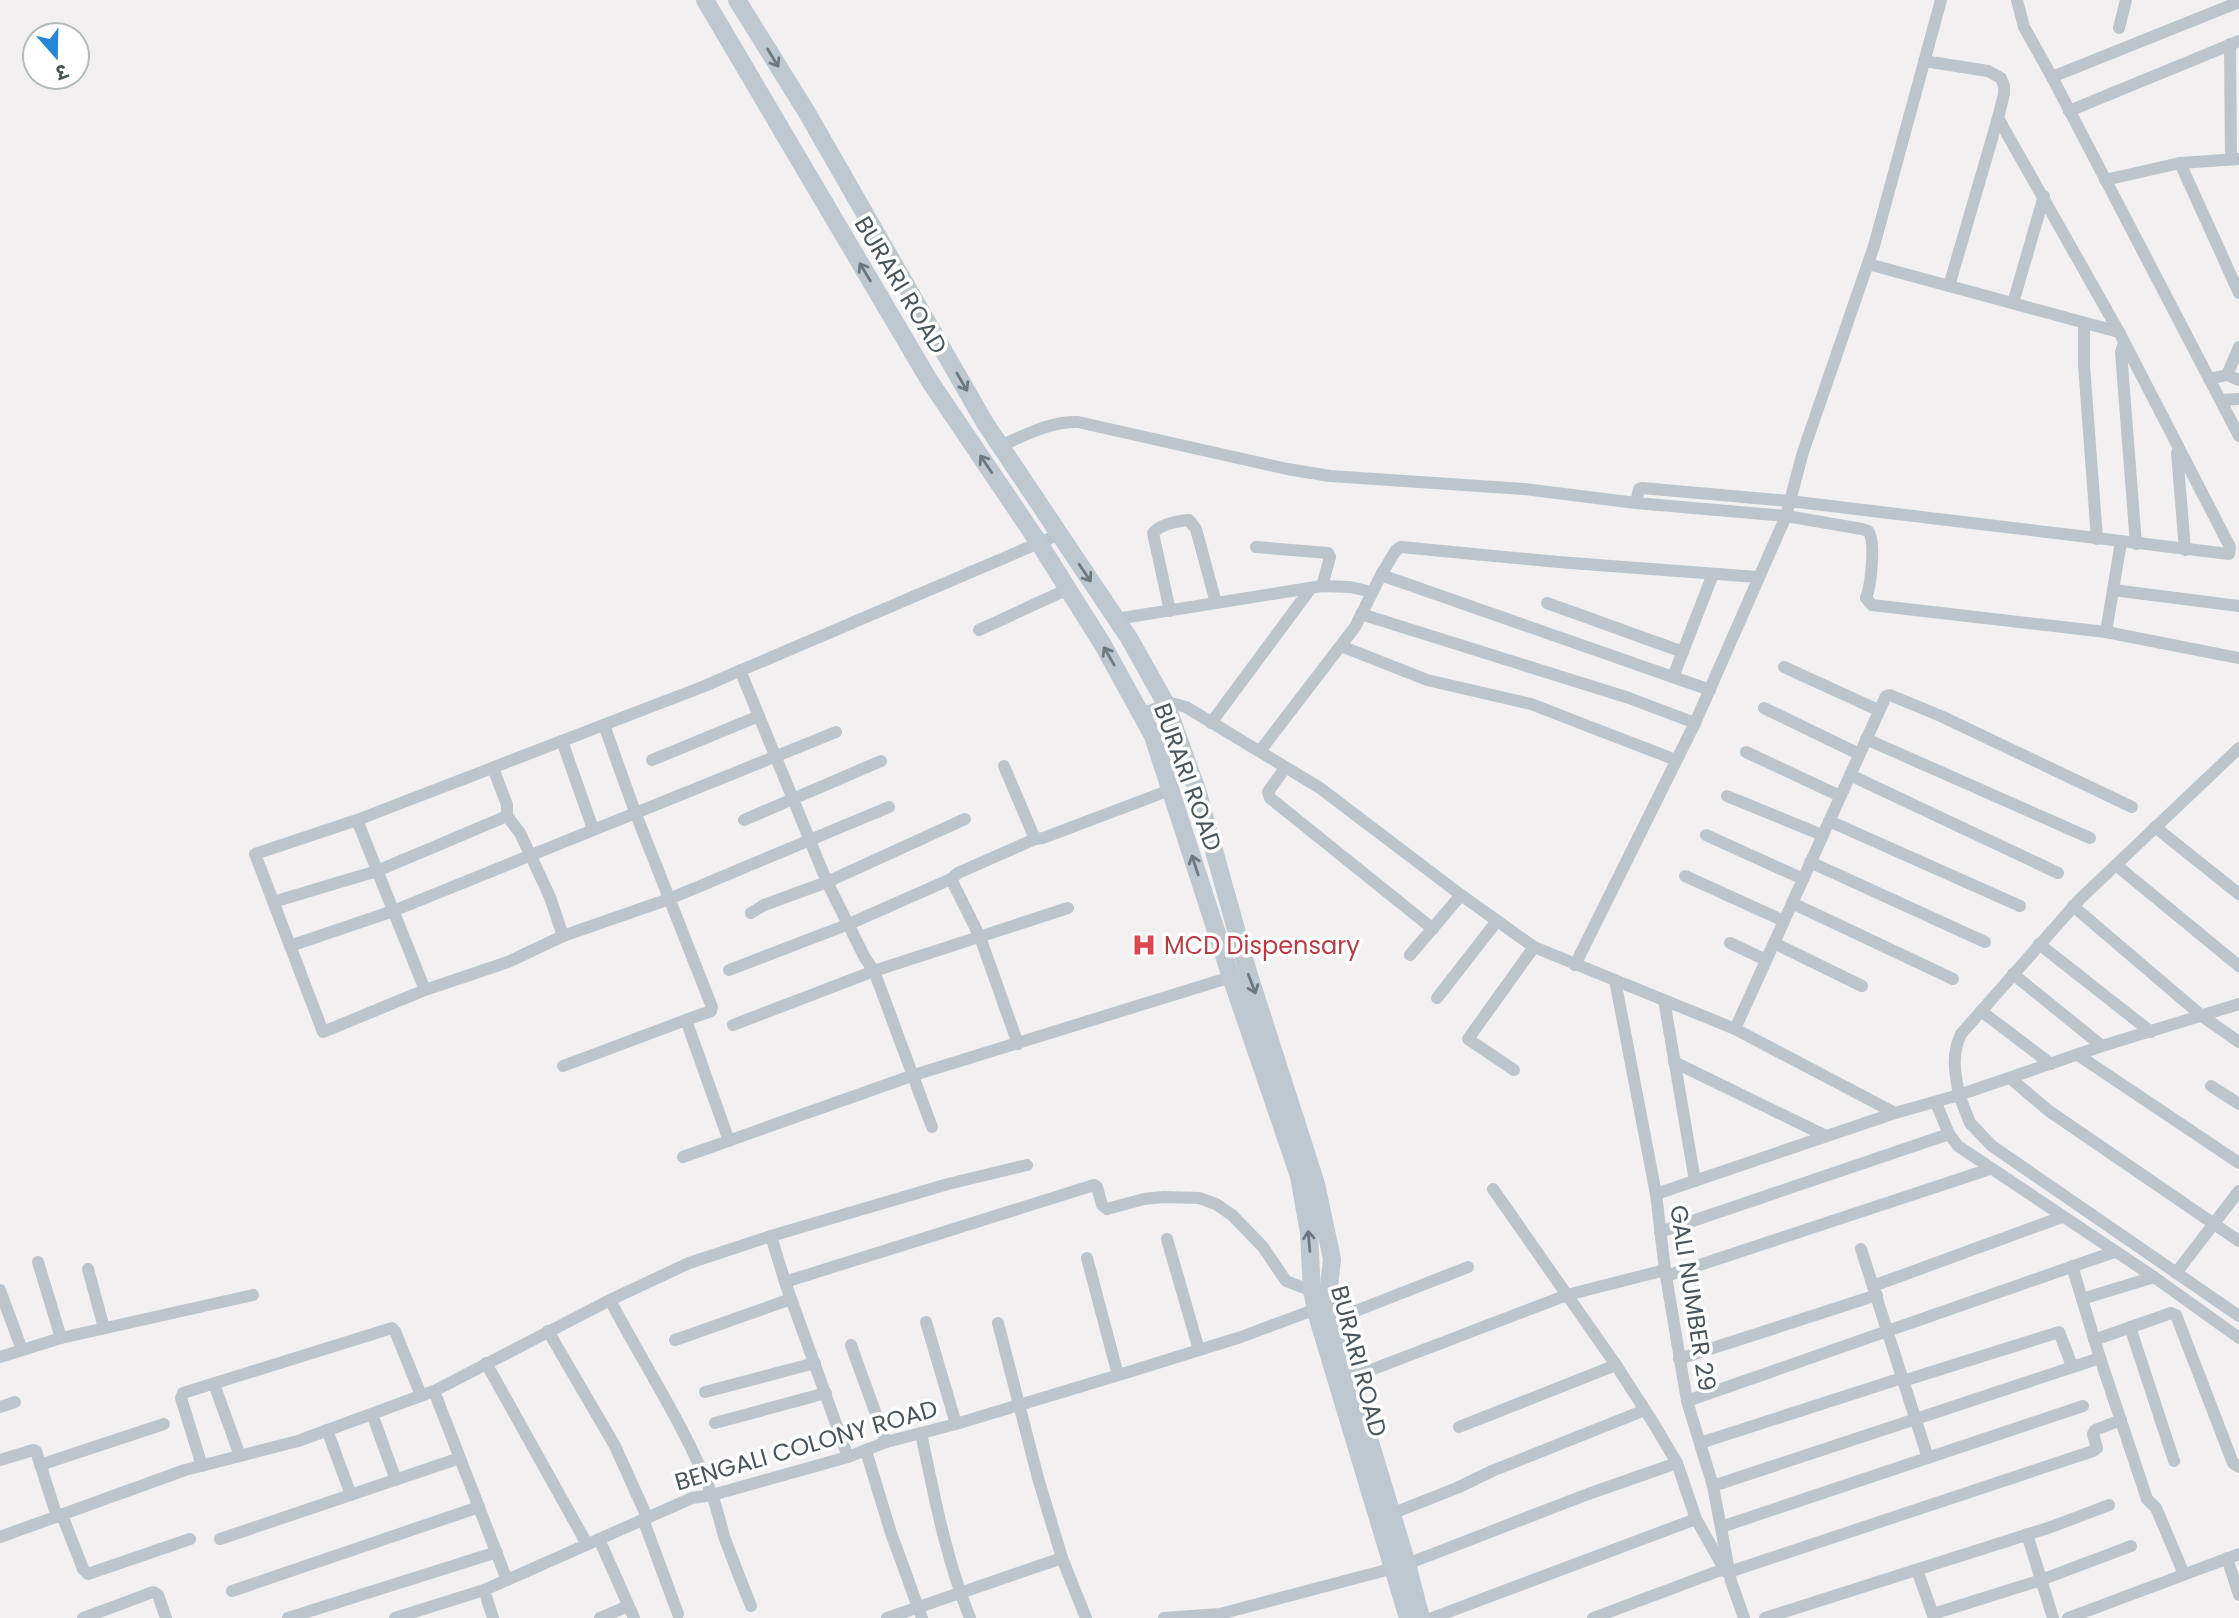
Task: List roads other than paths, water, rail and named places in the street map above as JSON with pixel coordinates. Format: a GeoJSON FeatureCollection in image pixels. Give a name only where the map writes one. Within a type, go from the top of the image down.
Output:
{"type":"FeatureCollection","features":[{"type":"Feature","properties":{"kind":"main road","name":"BURARI ROAD"},"geometry":{"type":"LineString","coordinates":[[705,0],[929,380],[1068,589],[1103,645],[1153,736],[1299,1176],[1309,1233],[1312,1291],[1316,1309],[1401,1566],[1421,1618]]}},
{"type":"Feature","properties":{"kind":"main road","name":"BURARI ROAD"},"geometry":{"type":"LineString","coordinates":[[737,0],[806,111],[985,423],[1116,619],[1166,704],[1197,790],[1248,972],[1316,1184],[1332,1259],[1329,1287],[1333,1320],[1391,1514],[1408,1618]]}},
{"type":"Feature","properties":{"kind":"main road"},"geometry":{"type":"LineString","coordinates":[[1206,900],[1226,893]]}},
{"type":"Feature","properties":{"kind":"street"},"geometry":{"type":"LineString","coordinates":[[1575,965],[1695,723],[1787,509],[1803,452],[1868,264],[1941,0]]}},
{"type":"Feature","properties":{"kind":"street"},"geometry":{"type":"LineString","coordinates":[[2017,0],[2024,27],[2239,436]]}},
{"type":"Feature","properties":{"kind":"street"},"geometry":{"type":"LineString","coordinates":[[2119,28],[2126,0]]}},
{"type":"Feature","properties":{"kind":"street"},"geometry":{"type":"LineString","coordinates":[[2052,77],[2239,2]]}},
{"type":"Feature","properties":{"kind":"street"},"geometry":{"type":"LineString","coordinates":[[2069,111],[2235,42],[2235,159],[2180,163],[2105,180]]}},
{"type":"Feature","properties":{"kind":"street"},"geometry":{"type":"LineString","coordinates":[[1924,61],[1988,71],[2001,78],[2004,86],[1998,118],[1949,286]]}},
{"type":"Feature","properties":{"kind":"street"},"geometry":{"type":"LineString","coordinates":[[1000,446],[1043,427],[1078,422],[1287,469],[1330,476],[1787,509],[2097,539],[2120,547],[2136,544],[2226,554],[2230,551],[2121,337],[1998,118]]}},
{"type":"Feature","properties":{"kind":"street"},"geometry":{"type":"LineString","coordinates":[[2180,163],[2239,293]]}},
{"type":"Feature","properties":{"kind":"street"},"geometry":{"type":"LineString","coordinates":[[2013,303],[2044,196]]}},
{"type":"Feature","properties":{"kind":"street"},"geometry":{"type":"LineString","coordinates":[[1868,264],[2013,303],[2121,337]]}},
{"type":"Feature","properties":{"kind":"street"},"geometry":{"type":"LineString","coordinates":[[2084,324],[2085,378],[2097,539]]}},
{"type":"Feature","properties":{"kind":"street"},"geometry":{"type":"LineString","coordinates":[[2121,337],[2136,544]]}},
{"type":"Feature","properties":{"kind":"street"},"geometry":{"type":"LineString","coordinates":[[2209,379],[2233,377],[2239,347]]}},
{"type":"Feature","properties":{"kind":"street"},"geometry":{"type":"LineString","coordinates":[[2221,400],[2239,399]]}},
{"type":"Feature","properties":{"kind":"street"},"geometry":{"type":"LineString","coordinates":[[2177,448],[2185,550]]}},
{"type":"Feature","properties":{"kind":"street"},"geometry":{"type":"LineString","coordinates":[[1787,509],[1868,531],[1873,540],[1866,598],[1872,606],[2106,632],[2239,658]]}},
{"type":"Feature","properties":{"kind":"street"},"geometry":{"type":"LineString","coordinates":[[1170,611],[1153,533],[1161,527],[1183,521],[1189,520],[1196,530],[1216,603]]}},
{"type":"Feature","properties":{"kind":"street"},"geometry":{"type":"LineString","coordinates":[[889,807],[669,899],[563,936],[508,962],[425,990],[323,1032],[255,854],[357,820],[604,725],[1060,534]]}},
{"type":"Feature","properties":{"kind":"street"},"geometry":{"type":"LineString","coordinates":[[1260,751],[1355,627],[1396,550],[1404,546],[1558,562],[1757,577]]}},
{"type":"Feature","properties":{"kind":"street"},"geometry":{"type":"LineString","coordinates":[[1211,723],[1316,587],[1330,557],[1328,553],[1256,547]]}},
{"type":"Feature","properties":{"kind":"street"},"geometry":{"type":"LineString","coordinates":[[2106,632],[2120,547]]}},
{"type":"Feature","properties":{"kind":"street"},"geometry":{"type":"LineString","coordinates":[[1673,677],[1713,574]]}},
{"type":"Feature","properties":{"kind":"street"},"geometry":{"type":"LineString","coordinates":[[1381,575],[1710,690]]}},
{"type":"Feature","properties":{"kind":"street"},"geometry":{"type":"LineString","coordinates":[[1116,619],[1316,587],[1350,587],[1373,593]]}},
{"type":"Feature","properties":{"kind":"street"},"geometry":{"type":"LineString","coordinates":[[979,630],[1068,589]]}},
{"type":"Feature","properties":{"kind":"street"},"geometry":{"type":"LineString","coordinates":[[2113,590],[2239,606]]}},
{"type":"Feature","properties":{"kind":"street"},"geometry":{"type":"LineString","coordinates":[[1547,603],[1683,652]]}},
{"type":"Feature","properties":{"kind":"street"},"geometry":{"type":"LineString","coordinates":[[1361,614],[1629,698],[1695,723]]}},
{"type":"Feature","properties":{"kind":"street"},"geometry":{"type":"LineString","coordinates":[[1341,646],[1427,680],[1531,704],[1676,760]]}},
{"type":"Feature","properties":{"kind":"street"},"geometry":{"type":"LineString","coordinates":[[1784,667],[1878,710]]}},
{"type":"Feature","properties":{"kind":"street"},"geometry":{"type":"LineString","coordinates":[[740,670],[827,882],[874,971],[932,1127]]}},
{"type":"Feature","properties":{"kind":"street"},"geometry":{"type":"LineString","coordinates":[[1735,1029],[1884,697],[1890,695],[1943,717],[2132,807]]}},
{"type":"Feature","properties":{"kind":"street"},"geometry":{"type":"LineString","coordinates":[[1141,714],[1166,704],[1186,707],[1320,788],[1534,947],[1735,1029],[1895,1113]]}},
{"type":"Feature","properties":{"kind":"street"},"geometry":{"type":"LineString","coordinates":[[1764,708],[1859,754]]}},
{"type":"Feature","properties":{"kind":"street"},"geometry":{"type":"LineString","coordinates":[[652,760],[759,716]]}},
{"type":"Feature","properties":{"kind":"street"},"geometry":{"type":"LineString","coordinates":[[563,1066],[712,1009],[604,725]]}},
{"type":"Feature","properties":{"kind":"street"},"geometry":{"type":"LineString","coordinates":[[290,946],[393,911],[836,732]]}},
{"type":"Feature","properties":{"kind":"street"},"geometry":{"type":"LineString","coordinates":[[1866,739],[2090,838]]}},
{"type":"Feature","properties":{"kind":"street"},"geometry":{"type":"LineString","coordinates":[[562,741],[593,829]]}},
{"type":"Feature","properties":{"kind":"street"},"geometry":{"type":"LineString","coordinates":[[2239,748],[2073,906],[1961,1034],[1956,1044],[1948,1099],[1950,1134],[1958,1146],[2154,1277],[2239,1338]]}},
{"type":"Feature","properties":{"kind":"street"},"geometry":{"type":"LineString","coordinates":[[1746,752],[1840,796]]}},
{"type":"Feature","properties":{"kind":"street"},"geometry":{"type":"LineString","coordinates":[[744,820],[881,761]]}},
{"type":"Feature","properties":{"kind":"street"},"geometry":{"type":"LineString","coordinates":[[1004,766],[1035,839]]}},
{"type":"Feature","properties":{"kind":"street"},"geometry":{"type":"LineString","coordinates":[[493,768],[507,805],[507,816],[520,833],[550,897],[563,936]]}},
{"type":"Feature","properties":{"kind":"street"},"geometry":{"type":"LineString","coordinates":[[1285,768],[1268,792],[1270,798],[1433,929]]}},
{"type":"Feature","properties":{"kind":"street"},"geometry":{"type":"LineString","coordinates":[[1850,775],[2058,873]]}},
{"type":"Feature","properties":{"kind":"street"},"geometry":{"type":"LineString","coordinates":[[729,970],[849,924],[1035,839],[1170,790]]}},
{"type":"Feature","properties":{"kind":"street"},"geometry":{"type":"LineString","coordinates":[[1727,796],[1822,835]]}},
{"type":"Feature","properties":{"kind":"street"},"geometry":{"type":"LineString","coordinates":[[273,902],[377,870],[507,816]]}},
{"type":"Feature","properties":{"kind":"street"},"geometry":{"type":"LineString","coordinates":[[751,913],[764,905],[827,882],[965,819]]}},
{"type":"Feature","properties":{"kind":"street"},"geometry":{"type":"LineString","coordinates":[[357,820],[425,990]]}},
{"type":"Feature","properties":{"kind":"street"},"geometry":{"type":"LineString","coordinates":[[1829,821],[2020,906]]}},
{"type":"Feature","properties":{"kind":"street"},"geometry":{"type":"LineString","coordinates":[[2155,827],[2239,894]]}},
{"type":"Feature","properties":{"kind":"street"},"geometry":{"type":"LineString","coordinates":[[1706,835],[1803,879]]}},
{"type":"Feature","properties":{"kind":"street"},"geometry":{"type":"LineString","coordinates":[[1810,862],[1985,943]]}},
{"type":"Feature","properties":{"kind":"street"},"geometry":{"type":"LineString","coordinates":[[2116,864],[2239,966]]}},
{"type":"Feature","properties":{"kind":"street"},"geometry":{"type":"LineString","coordinates":[[1685,876],[1784,921]]}},
{"type":"Feature","properties":{"kind":"street"},"geometry":{"type":"LineString","coordinates":[[951,879],[980,937],[1018,1044]]}},
{"type":"Feature","properties":{"kind":"street"},"geometry":{"type":"LineString","coordinates":[[1410,955],[1461,895]]}},
{"type":"Feature","properties":{"kind":"street"},"geometry":{"type":"LineString","coordinates":[[1792,903],[1954,979]]}},
{"type":"Feature","properties":{"kind":"street"},"geometry":{"type":"LineString","coordinates":[[2073,906],[2202,1016],[2239,1042]]}},
{"type":"Feature","properties":{"kind":"street"},"geometry":{"type":"LineString","coordinates":[[733,1025],[874,971],[1068,908]]}},
{"type":"Feature","properties":{"kind":"street"},"geometry":{"type":"LineString","coordinates":[[1437,998],[1497,921]]}},
{"type":"Feature","properties":{"kind":"street"},"geometry":{"type":"LineString","coordinates":[[1730,943],[1766,960]]}},
{"type":"Feature","properties":{"kind":"street"},"geometry":{"type":"LineString","coordinates":[[1774,943],[1862,986]]}},
{"type":"Feature","properties":{"kind":"street"},"geometry":{"type":"LineString","coordinates":[[2039,944],[2151,1032]]}},
{"type":"Feature","properties":{"kind":"street"},"geometry":{"type":"LineString","coordinates":[[1514,1070],[1468,1039],[1534,947]]}},
{"type":"Feature","properties":{"kind":"street"},"geometry":{"type":"LineString","coordinates":[[2013,974],[2102,1046]]}},
{"type":"Feature","properties":{"kind":"street"},"geometry":{"type":"LineString","coordinates":[[682,1157],[914,1075],[1231,977]]}},
{"type":"Feature","properties":{"kind":"street","name":"GALI NUMBER 29"},"geometry":{"type":"LineString","coordinates":[[1615,980],[1656,1194],[1679,1359],[1688,1401],[1713,1486],[1728,1574],[1740,1617]]}},
{"type":"Feature","properties":{"kind":"street"},"geometry":{"type":"LineString","coordinates":[[1664,1000],[1695,1181]]}},
{"type":"Feature","properties":{"kind":"street"},"geometry":{"type":"LineString","coordinates":[[1656,1194],[1895,1113],[1948,1099],[2102,1046],[2239,1004]]}},
{"type":"Feature","properties":{"kind":"street"},"geometry":{"type":"LineString","coordinates":[[1981,1011],[2051,1064]]}},
{"type":"Feature","properties":{"kind":"street"},"geometry":{"type":"LineString","coordinates":[[685,1020],[729,1141]]}},
{"type":"Feature","properties":{"kind":"street"},"geometry":{"type":"LineString","coordinates":[[2078,1055],[2239,1163]]}},
{"type":"Feature","properties":{"kind":"street"},"geometry":{"type":"LineString","coordinates":[[1674,1062],[1826,1136]]}},
{"type":"Feature","properties":{"kind":"street"},"geometry":{"type":"LineString","coordinates":[[2010,1078],[2049,1111],[2239,1241]]}},
{"type":"Feature","properties":{"kind":"street"},"geometry":{"type":"LineString","coordinates":[[2211,1086],[2239,1104]]}},
{"type":"Feature","properties":{"kind":"street"},"geometry":{"type":"LineString","coordinates":[[1948,1099],[1992,1146],[2239,1316]]}},
{"type":"Feature","properties":{"kind":"street"},"geometry":{"type":"LineString","coordinates":[[1660,1233],[1950,1134]]}},
{"type":"Feature","properties":{"kind":"street"},"geometry":{"type":"LineString","coordinates":[[0,1537],[202,1466],[298,1441],[427,1393],[689,1263],[948,1184],[1027,1165]]}},
{"type":"Feature","properties":{"kind":"street"},"geometry":{"type":"LineString","coordinates":[[1350,1378],[1567,1295],[1665,1273],[1990,1169]]}},
{"type":"Feature","properties":{"kind":"street"},"geometry":{"type":"LineString","coordinates":[[785,1282],[1094,1185],[1102,1205],[1107,1209],[1144,1199],[1173,1196],[1199,1198],[1216,1203],[1264,1247],[1286,1281],[1312,1291]]}},
{"type":"Feature","properties":{"kind":"street"},"geometry":{"type":"LineString","coordinates":[[1493,1189],[1645,1410],[1677,1463],[1696,1519],[1728,1574]]}},
{"type":"Feature","properties":{"kind":"street"},"geometry":{"type":"LineString","coordinates":[[2176,1273],[2239,1191]]}},
{"type":"Feature","properties":{"kind":"street"},"geometry":{"type":"LineString","coordinates":[[1679,1359],[1875,1291],[2062,1217]]}},
{"type":"Feature","properties":{"kind":"street"},"geometry":{"type":"LineString","coordinates":[[771,1236],[848,1457]]}},
{"type":"Feature","properties":{"kind":"street"},"geometry":{"type":"LineString","coordinates":[[1167,1239],[1199,1350]]}},
{"type":"Feature","properties":{"kind":"street"},"geometry":{"type":"LineString","coordinates":[[1861,1249],[1928,1458]]}},
{"type":"Feature","properties":{"kind":"street"},"geometry":{"type":"LineString","coordinates":[[1688,1401],[2114,1252]]}},
{"type":"Feature","properties":{"kind":"street"},"geometry":{"type":"LineString","coordinates":[[1087,1258],[1118,1375]]}},
{"type":"Feature","properties":{"kind":"street"},"geometry":{"type":"LineString","coordinates":[[38,1262],[61,1338]]}},
{"type":"Feature","properties":{"kind":"street"},"geometry":{"type":"LineString","coordinates":[[2072,1266],[2147,1499],[2156,1508],[2184,1574]]}},
{"type":"Feature","properties":{"kind":"street"},"geometry":{"type":"LineString","coordinates":[[1333,1320],[1468,1267]]}},
{"type":"Feature","properties":{"kind":"street"},"geometry":{"type":"LineString","coordinates":[[88,1269],[104,1328]]}},
{"type":"Feature","properties":{"kind":"street"},"geometry":{"type":"LineString","coordinates":[[2082,1299],[2154,1277]]}},
{"type":"Feature","properties":{"kind":"street"},"geometry":{"type":"LineString","coordinates":[[0,1290],[22,1350]]}},
{"type":"Feature","properties":{"kind":"street"},"geometry":{"type":"LineString","coordinates":[[0,1357],[61,1338],[253,1295]]}},
{"type":"Feature","properties":{"kind":"street"},"geometry":{"type":"LineString","coordinates":[[675,1340],[792,1299]]}},
{"type":"Feature","properties":{"kind":"street"},"geometry":{"type":"LineString","coordinates":[[610,1300],[641,1359],[673,1410],[712,1495],[751,1606]]}},
{"type":"Feature","properties":{"kind":"street","name":"BENGALI COLONY ROAD"},"geometry":{"type":"LineString","coordinates":[[395,1618],[484,1590],[692,1498],[712,1495],[848,1457],[886,1442],[1021,1405],[1199,1350],[1316,1309]]}},
{"type":"Feature","properties":{"kind":"street"},"geometry":{"type":"LineString","coordinates":[[2094,1340],[2171,1314],[2176,1315],[2233,1463],[2239,1467]]}},
{"type":"Feature","properties":{"kind":"street"},"geometry":{"type":"LineString","coordinates":[[926,1322],[956,1424]]}},
{"type":"Feature","properties":{"kind":"street"},"geometry":{"type":"LineString","coordinates":[[999,1323],[1041,1489],[1062,1558],[1086,1618]]}},
{"type":"Feature","properties":{"kind":"street"},"geometry":{"type":"LineString","coordinates":[[2130,1327],[2174,1461]]}},
{"type":"Feature","properties":{"kind":"street"},"geometry":{"type":"LineString","coordinates":[[202,1466],[181,1396],[183,1393],[391,1328],[395,1331],[460,1458],[508,1580]]}},
{"type":"Feature","properties":{"kind":"street"},"geometry":{"type":"LineString","coordinates":[[548,1331],[615,1446],[645,1518],[678,1614]]}},
{"type":"Feature","properties":{"kind":"street"},"geometry":{"type":"LineString","coordinates":[[1700,1443],[2059,1332],[2073,1366]]}},
{"type":"Feature","properties":{"kind":"street"},"geometry":{"type":"LineString","coordinates":[[851,1345],[886,1442]]}},
{"type":"Feature","properties":{"kind":"street"},"geometry":{"type":"LineString","coordinates":[[1713,1486],[2100,1358]]}},
{"type":"Feature","properties":{"kind":"street"},"geometry":{"type":"LineString","coordinates":[[486,1363],[593,1541],[631,1612],[600,1618]]}},
{"type":"Feature","properties":{"kind":"street"},"geometry":{"type":"LineString","coordinates":[[705,1392],[815,1363]]}},
{"type":"Feature","properties":{"kind":"street"},"geometry":{"type":"LineString","coordinates":[[1459,1427],[1616,1365]]}},
{"type":"Feature","properties":{"kind":"street"},"geometry":{"type":"LineString","coordinates":[[214,1384],[240,1456]]}},
{"type":"Feature","properties":{"kind":"street"},"geometry":{"type":"LineString","coordinates":[[715,1423],[826,1393]]}},
{"type":"Feature","properties":{"kind":"street"},"geometry":{"type":"LineString","coordinates":[[0,1407],[15,1402]]}},
{"type":"Feature","properties":{"kind":"street"},"geometry":{"type":"LineString","coordinates":[[1721,1527],[2083,1406]]}},
{"type":"Feature","properties":{"kind":"street"},"geometry":{"type":"LineString","coordinates":[[1391,1514],[1645,1410]]}},
{"type":"Feature","properties":{"kind":"street"},"geometry":{"type":"LineString","coordinates":[[372,1414],[396,1479]]}},
{"type":"Feature","properties":{"kind":"street"},"geometry":{"type":"LineString","coordinates":[[1592,1618],[2093,1451],[2097,1448],[2093,1434],[2095,1430],[2121,1420]]}},
{"type":"Feature","properties":{"kind":"street"},"geometry":{"type":"LineString","coordinates":[[40,1465],[164,1424]]}},
{"type":"Feature","properties":{"kind":"street"},"geometry":{"type":"LineString","coordinates":[[327,1430],[351,1495]]}},
{"type":"Feature","properties":{"kind":"street"},"geometry":{"type":"LineString","coordinates":[[921,1433],[939,1517],[959,1592],[970,1618]]}},
{"type":"Feature","properties":{"kind":"street"},"geometry":{"type":"LineString","coordinates":[[0,1460],[35,1450],[60,1516],[83,1569],[88,1574],[190,1539]]}},
{"type":"Feature","properties":{"kind":"street"},"geometry":{"type":"LineString","coordinates":[[866,1451],[891,1533],[920,1613]]}},
{"type":"Feature","properties":{"kind":"street"},"geometry":{"type":"LineString","coordinates":[[220,1539],[460,1458]]}},
{"type":"Feature","properties":{"kind":"street"},"geometry":{"type":"LineString","coordinates":[[1164,1618],[1220,1614],[1401,1566],[1677,1463]]}},
{"type":"Feature","properties":{"kind":"street"},"geometry":{"type":"LineString","coordinates":[[1765,1618],[2109,1505]]}},
{"type":"Feature","properties":{"kind":"street"},"geometry":{"type":"LineString","coordinates":[[232,1591],[479,1507]]}},
{"type":"Feature","properties":{"kind":"street"},"geometry":{"type":"LineString","coordinates":[[1432,1618],[1696,1519]]}},
{"type":"Feature","properties":{"kind":"street"},"geometry":{"type":"LineString","coordinates":[[2026,1534],[2053,1618]]}},
{"type":"Feature","properties":{"kind":"street"},"geometry":{"type":"LineString","coordinates":[[1917,1570],[1933,1616],[2131,1546]]}},
{"type":"Feature","properties":{"kind":"street"},"geometry":{"type":"LineString","coordinates":[[288,1618],[497,1552]]}},
{"type":"Feature","properties":{"kind":"street"},"geometry":{"type":"LineString","coordinates":[[2068,1618],[2233,1556],[2239,1595]]}},
{"type":"Feature","properties":{"kind":"street"},"geometry":{"type":"LineString","coordinates":[[887,1618],[920,1613],[959,1592],[1062,1558]]}},
{"type":"Feature","properties":{"kind":"street"},"geometry":{"type":"LineString","coordinates":[[484,1590],[493,1618]]}},
{"type":"Feature","properties":{"kind":"street"},"geometry":{"type":"LineString","coordinates":[[83,1618],[153,1592],[158,1595],[166,1618]]}},
{"type":"Feature","properties":{"kind":"place","name":"MCD Dispensary"},"geometry":{"type":"Point","coordinates":[1144,945]}}]}
